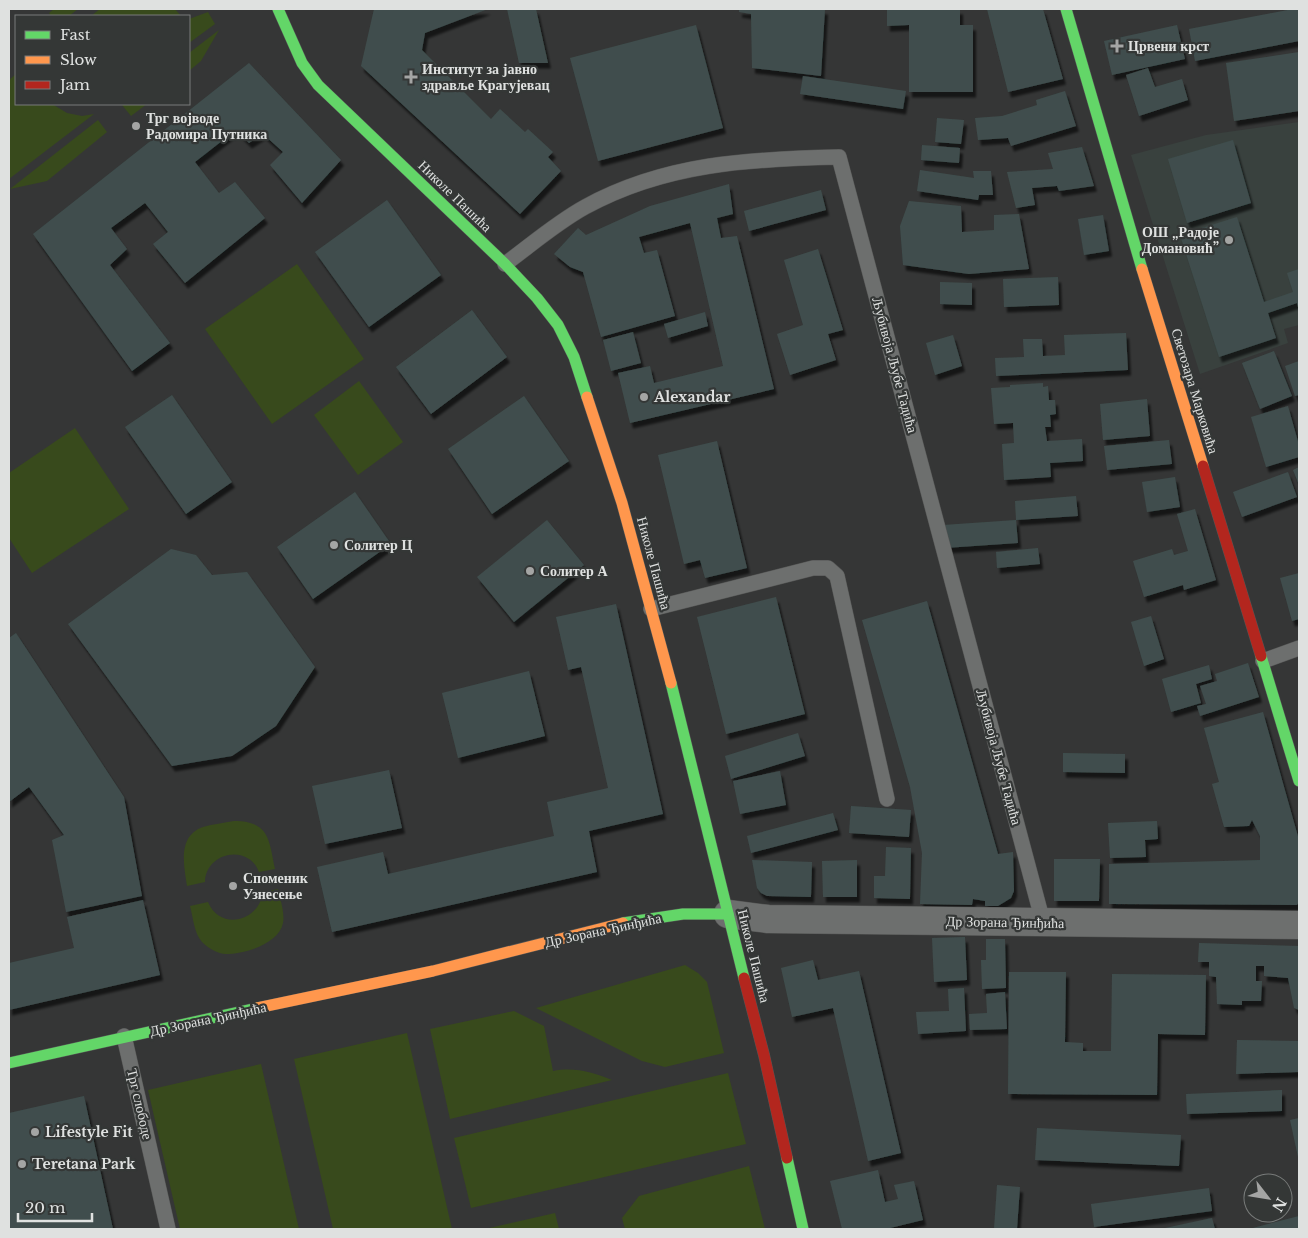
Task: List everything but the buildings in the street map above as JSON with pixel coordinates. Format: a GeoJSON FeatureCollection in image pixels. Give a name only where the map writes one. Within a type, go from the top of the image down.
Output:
{"type":"FeatureCollection","features":[{"type":"Feature","properties":{"kind":"street","name":"Николе Пашића"},"geometry":{"type":"LineString","coordinates":[[278,9],[302,64],[318,85],[505,264],[537,298],[558,325],[574,357],[622,502],[689,753],[764,1055],[803,1229]]}},
{"type":"Feature","properties":{"kind":"street","name":"Светозара Марковића"},"geometry":{"type":"LineString","coordinates":[[1066,9],[1133,239],[1299,781]]}},
{"type":"Feature","properties":{"kind":"street","name":"Др Зорана Ђинђића"},"geometry":{"type":"LineString","coordinates":[[9,1063],[124,1036],[433,971],[627,922],[683,914],[728,914],[768,919],[1299,925]]}},
{"type":"Feature","properties":{"kind":"lane","name":"Љубивоја Љубе Тадића"},"geometry":{"type":"LineString","coordinates":[[505,264],[585,207],[644,182],[675,172],[736,161],[839,157],[1043,922]]}},
{"type":"Feature","properties":{"kind":"lane"},"geometry":{"type":"LineString","coordinates":[[651,609],[814,568],[828,568],[837,576],[886,799]]}},
{"type":"Feature","properties":{"kind":"lane"},"geometry":{"type":"LineString","coordinates":[[1263,661],[1299,648]]}},
{"type":"Feature","properties":{"kind":"lane","name":"Трг слободе"},"geometry":{"type":"LineString","coordinates":[[124,1036],[168,1229]]}},
{"type":"Feature","properties":{"kind":"shaded area","name":"ОШ „Радоје Домановић”"},"geometry":{"type":"Polygon","coordinates":[[[1299,122],[1299,325],[1284,329],[1288,343],[1200,374],[1131,155],[1206,135],[1299,122]]]}},
{"type":"Feature","properties":{"kind":"green space"},"geometry":{"type":"Polygon","coordinates":[[[54,9],[78,9],[70,15],[50,15],[49,13],[54,9]]]}},
{"type":"Feature","properties":{"kind":"green space"},"geometry":{"type":"Polygon","coordinates":[[[100,9],[175,9],[180,15],[92,15],[100,9]]]}},
{"type":"Feature","properties":{"kind":"green space"},"geometry":{"type":"Polygon","coordinates":[[[208,12],[215,24],[190,42],[190,19],[208,12]]]}},
{"type":"Feature","properties":{"kind":"green space"},"geometry":{"type":"Polygon","coordinates":[[[219,30],[201,61],[190,70],[190,52],[219,30]]]}},
{"type":"Feature","properties":{"kind":"green space"},"geometry":{"type":"Polygon","coordinates":[[[15,75],[15,105],[54,105],[67,113],[82,116],[94,114],[9,179],[9,80],[15,75]]]}},
{"type":"Feature","properties":{"kind":"green space"},"geometry":{"type":"Polygon","coordinates":[[[122,105],[146,105],[131,116],[122,105]]]}},
{"type":"Feature","properties":{"kind":"green space"},"geometry":{"type":"Polygon","coordinates":[[[98,120],[107,132],[47,181],[10,189],[98,120]]]}},
{"type":"Feature","properties":{"kind":"green space"},"geometry":{"type":"Polygon","coordinates":[[[297,264],[364,359],[272,424],[205,329],[297,264]]]}},
{"type":"Feature","properties":{"kind":"green space"},"geometry":{"type":"Polygon","coordinates":[[[359,381],[403,442],[358,475],[314,415],[359,381]]]}},
{"type":"Feature","properties":{"kind":"green space"},"geometry":{"type":"Polygon","coordinates":[[[75,428],[129,509],[32,573],[9,538],[9,473],[75,428]]]}},
{"type":"Feature","properties":{"kind":"green space"},"geometry":{"type":"Polygon","coordinates":[[[234,821],[255,825],[266,834],[275,869],[259,872],[249,859],[235,854],[227,855],[209,867],[205,882],[187,886],[184,852],[189,837],[203,827],[234,821]]]}},
{"type":"Feature","properties":{"kind":"green space"},"geometry":{"type":"Polygon","coordinates":[[[278,889],[283,910],[283,923],[275,937],[268,942],[251,950],[226,954],[210,948],[199,938],[195,930],[190,906],[208,902],[221,917],[238,919],[247,916],[254,910],[260,902],[263,892],[278,889]]]}},
{"type":"Feature","properties":{"kind":"green space"},"geometry":{"type":"Polygon","coordinates":[[[685,965],[698,973],[707,982],[724,1053],[665,1067],[642,1061],[536,1008],[685,965]]]}},
{"type":"Feature","properties":{"kind":"green space"},"geometry":{"type":"Polygon","coordinates":[[[514,1011],[544,1026],[553,1071],[583,1071],[612,1080],[450,1119],[430,1029],[514,1011]]]}},
{"type":"Feature","properties":{"kind":"green space"},"geometry":{"type":"Polygon","coordinates":[[[407,1033],[452,1229],[333,1229],[294,1059],[407,1033]]]}},
{"type":"Feature","properties":{"kind":"green space"},"geometry":{"type":"Polygon","coordinates":[[[261,1064],[299,1229],[180,1229],[148,1090],[261,1064]]]}},
{"type":"Feature","properties":{"kind":"green space"},"geometry":{"type":"Polygon","coordinates":[[[728,1073],[746,1144],[471,1208],[454,1138],[728,1073]]]}},
{"type":"Feature","properties":{"kind":"green space"},"geometry":{"type":"Polygon","coordinates":[[[749,1166],[765,1229],[625,1229],[622,1218],[639,1196],[749,1166]]]}},
{"type":"Feature","properties":{"kind":"green space"},"geometry":{"type":"Polygon","coordinates":[[[555,1213],[559,1229],[485,1229],[555,1213]]]}},
{"type":"Feature","properties":{"kind":"traffic: fast"},"geometry":{"type":"LineString","coordinates":[[278,9],[302,63],[318,85],[505,264],[537,298],[558,325],[574,357],[587,397]]}},
{"type":"Feature","properties":{"kind":"traffic: fast"},"geometry":{"type":"LineString","coordinates":[[1066,9],[1142,269]]}},
{"type":"Feature","properties":{"kind":"traffic: fast"},"geometry":{"type":"LineString","coordinates":[[1261,656],[1299,781]]}},
{"type":"Feature","properties":{"kind":"traffic: fast"},"geometry":{"type":"LineString","coordinates":[[671,683],[744,978]]}},
{"type":"Feature","properties":{"kind":"traffic: fast"},"geometry":{"type":"LineString","coordinates":[[623,923],[683,914],[728,914]]}},
{"type":"Feature","properties":{"kind":"traffic: fast"},"geometry":{"type":"LineString","coordinates":[[9,1063],[257,1008]]}},
{"type":"Feature","properties":{"kind":"traffic: fast"},"geometry":{"type":"LineString","coordinates":[[787,1158],[803,1229]]}},
{"type":"Feature","properties":{"kind":"traffic: slow"},"geometry":{"type":"LineString","coordinates":[[1142,269],[1203,466]]}},
{"type":"Feature","properties":{"kind":"traffic: slow"},"geometry":{"type":"LineString","coordinates":[[587,397],[622,503],[671,683]]}},
{"type":"Feature","properties":{"kind":"traffic: slow"},"geometry":{"type":"LineString","coordinates":[[257,1008],[433,971],[623,923]]}},
{"type":"Feature","properties":{"kind":"traffic: jam"},"geometry":{"type":"LineString","coordinates":[[1203,466],[1261,656]]}},
{"type":"Feature","properties":{"kind":"traffic: jam"},"geometry":{"type":"LineString","coordinates":[[744,978],[764,1055],[787,1158]]}},
{"type":"Feature","properties":{"kind":"place","name":"Црвени крст"},"geometry":{"type":"Point","coordinates":[1117,46]}},
{"type":"Feature","properties":{"kind":"place","name":"Институт за јавно здравље Крагујевац"},"geometry":{"type":"Point","coordinates":[411,77]}},
{"type":"Feature","properties":{"kind":"place","name":"Трг војводе Радомира Путника"},"geometry":{"type":"Point","coordinates":[136,126]}},
{"type":"Feature","properties":{"kind":"place","name":"ОШ „Радоје Домановић”"},"geometry":{"type":"Point","coordinates":[1229,240]}},
{"type":"Feature","properties":{"kind":"place","name":"Alexandar"},"geometry":{"type":"Point","coordinates":[644,397]}},
{"type":"Feature","properties":{"kind":"place","name":"Солитер Ц"},"geometry":{"type":"Point","coordinates":[334,545]}},
{"type":"Feature","properties":{"kind":"place","name":"Солитер А"},"geometry":{"type":"Point","coordinates":[530,571]}},
{"type":"Feature","properties":{"kind":"place","name":"Споменик Узнесење"},"geometry":{"type":"Point","coordinates":[233,886]}},
{"type":"Feature","properties":{"kind":"place","name":"Lifestyle Fit"},"geometry":{"type":"Point","coordinates":[35,1132]}},
{"type":"Feature","properties":{"kind":"place","name":"Teretana Park"},"geometry":{"type":"Point","coordinates":[22,1164]}}]}
